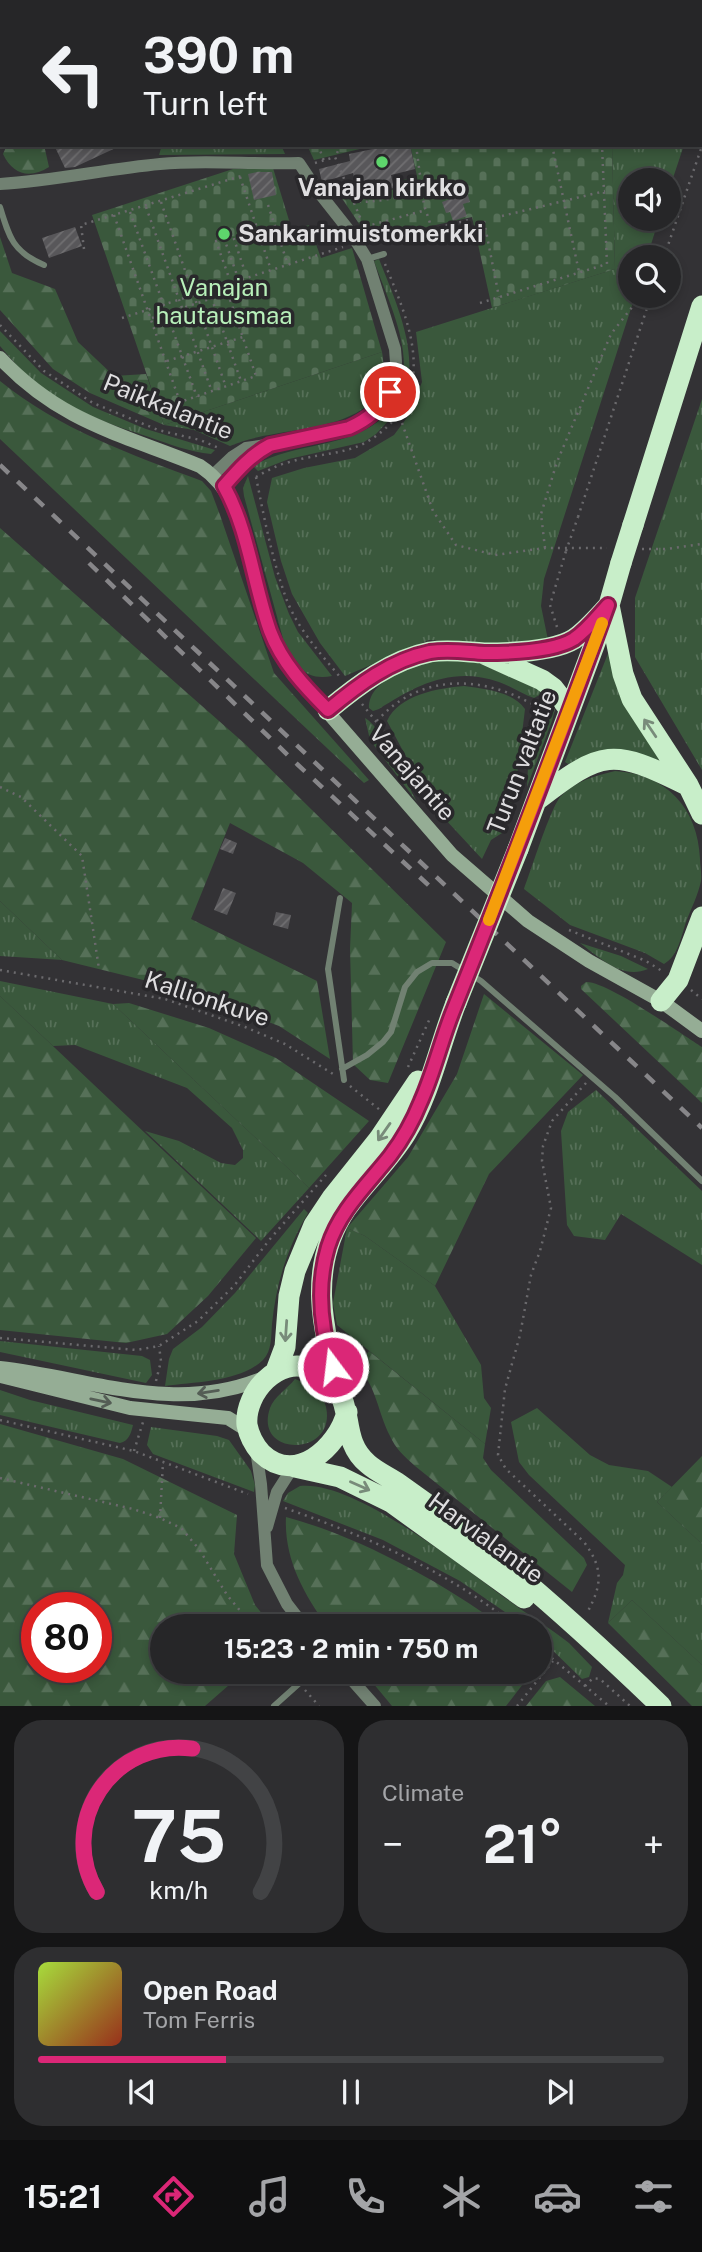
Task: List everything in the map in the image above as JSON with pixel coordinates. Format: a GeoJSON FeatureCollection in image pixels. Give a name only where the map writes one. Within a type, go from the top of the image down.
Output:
{"type":"FeatureCollection","features":[{"type":"Feature","properties":{"kind":"highway","name":"Turun valtatie"},"geometry":{"type":"LineString","coordinates":[[340,1390],[327,1345],[321,1311],[321,1288],[328,1247],[346,1209],[407,1132],[426,1089],[444,1033],[518,849],[528,796],[570,710],[608,605],[617,556],[633,525],[702,306]]}},
{"type":"Feature","properties":{"kind":"highway"},"geometry":{"type":"LineString","coordinates":[[328,710],[372,676],[415,656],[447,650],[482,653],[540,649],[565,643],[585,630],[608,605]]}},
{"type":"Feature","properties":{"kind":"highway"},"geometry":{"type":"LineString","coordinates":[[608,605],[623,674],[632,699],[688,785],[702,814]]}},
{"type":"Feature","properties":{"kind":"highway"},"geometry":{"type":"LineString","coordinates":[[482,653],[541,680],[553,688],[570,710]]}},
{"type":"Feature","properties":{"kind":"highway"},"geometry":{"type":"LineString","coordinates":[[528,796],[587,765],[619,758],[638,762],[688,785]]}},
{"type":"Feature","properties":{"kind":"highway"},"geometry":{"type":"LineString","coordinates":[[661,1001],[678,980],[702,917]]}},
{"type":"Feature","properties":{"kind":"highway","name":"Turun valtatie"},"geometry":{"type":"LineString","coordinates":[[275,1372],[285,1347],[289,1296],[295,1271],[314,1225],[403,1104],[444,1033]]}},
{"type":"Feature","properties":{"kind":"highway"},"geometry":{"type":"LineString","coordinates":[[291,1365],[300,1365],[321,1374],[340,1390],[347,1412],[338,1436],[311,1460],[294,1467],[269,1459],[253,1442],[247,1428],[249,1405],[259,1387],[275,1372],[291,1365]]}},
{"type":"Feature","properties":{"kind":"highway","name":"Harvialantie"},"geometry":{"type":"LineString","coordinates":[[347,1412],[356,1449],[369,1465],[484,1547],[542,1596],[661,1706]]}},
{"type":"Feature","properties":{"kind":"highway","name":"Harvialantie"},"geometry":{"type":"LineString","coordinates":[[294,1467],[363,1486],[391,1502],[632,1678]]}},
{"type":"Feature","properties":{"kind":"street"},"geometry":{"type":"LineString","coordinates":[[0,184],[61,179],[160,164],[230,161],[299,163],[367,259],[395,349],[393,383],[384,403],[368,418],[349,428],[246,448],[232,457],[218,480]]}},
{"type":"Feature","properties":{"kind":"street","name":"Paikkalantie"},"geometry":{"type":"LineString","coordinates":[[0,358],[34,389],[82,421],[200,466],[218,480]]}},
{"type":"Feature","properties":{"kind":"street"},"geometry":{"type":"LineString","coordinates":[[218,480],[270,445]]}},
{"type":"Feature","properties":{"kind":"street","name":"Vanajantie"},"geometry":{"type":"LineString","coordinates":[[218,480],[244,532],[271,632],[280,652],[292,671],[452,855],[528,921],[589,961],[661,1001],[702,1031]]}},
{"type":"Feature","properties":{"kind":"street"},"geometry":{"type":"LineString","coordinates":[[0,1368],[158,1395],[218,1390],[241,1385],[275,1372]]}},
{"type":"Feature","properties":{"kind":"street"},"geometry":{"type":"LineString","coordinates":[[0,1376],[130,1408],[228,1418],[244,1428],[253,1442],[261,1484],[267,1565],[273,1580],[295,1614]]}},
{"type":"Feature","properties":{"kind":"street"},"geometry":{"type":"LineString","coordinates":[[264,1537],[277,1492],[294,1467]]}},
{"type":"Feature","properties":{"kind":"street"},"geometry":{"type":"LineString","coordinates":[[356,1684],[375,1706]]}},
{"type":"Feature","properties":{"kind":"lane"},"geometry":{"type":"LineString","coordinates":[[0,207],[7,231],[24,256],[44,265]]}},
{"type":"Feature","properties":{"kind":"lane"},"geometry":{"type":"LineString","coordinates":[[367,259],[382,254]]}},
{"type":"Feature","properties":{"kind":"lane"},"geometry":{"type":"LineString","coordinates":[[384,403],[398,414]]}},
{"type":"Feature","properties":{"kind":"lane"},"geometry":{"type":"LineString","coordinates":[[340,898],[328,969],[344,1080]]}},
{"type":"Feature","properties":{"kind":"lane"},"geometry":{"type":"LineString","coordinates":[[342,1069],[367,1055],[391,1032],[405,987],[413,976],[427,965],[452,962],[481,981],[592,1077],[702,1181]]}},
{"type":"Feature","properties":{"kind":"lane"},"geometry":{"type":"LineString","coordinates":[[274,1706],[300,1684]]}},
{"type":"Feature","properties":{"kind":"path"},"geometry":{"type":"LineString","coordinates":[[319,147],[324,161]]}},
{"type":"Feature","properties":{"kind":"path"},"geometry":{"type":"LineString","coordinates":[[340,147],[335,157],[364,227],[426,210]]}},
{"type":"Feature","properties":{"kind":"path"},"geometry":{"type":"LineString","coordinates":[[416,147],[422,191],[432,229]]}},
{"type":"Feature","properties":{"kind":"path"},"geometry":{"type":"LineString","coordinates":[[552,147],[579,272]]}},
{"type":"Feature","properties":{"kind":"path"},"geometry":{"type":"LineString","coordinates":[[480,303],[607,264],[602,147]]}},
{"type":"Feature","properties":{"kind":"path"},"geometry":{"type":"LineString","coordinates":[[668,245],[702,147]]}},
{"type":"Feature","properties":{"kind":"path"},"geometry":{"type":"LineString","coordinates":[[84,249],[81,225],[240,177],[251,163]]}},
{"type":"Feature","properties":{"kind":"path"},"geometry":{"type":"LineString","coordinates":[[240,177],[271,271]]}},
{"type":"Feature","properties":{"kind":"path"},"geometry":{"type":"LineString","coordinates":[[352,200],[363,203],[458,181],[460,187]]}},
{"type":"Feature","properties":{"kind":"path"},"geometry":{"type":"LineString","coordinates":[[502,216],[605,191]]}},
{"type":"Feature","properties":{"kind":"path"},"geometry":{"type":"LineString","coordinates":[[161,201],[226,387]]}},
{"type":"Feature","properties":{"kind":"path"},"geometry":{"type":"LineString","coordinates":[[268,205],[288,265]]}},
{"type":"Feature","properties":{"kind":"path"},"geometry":{"type":"LineString","coordinates":[[146,206],[212,391]]}},
{"type":"Feature","properties":{"kind":"path"},"geometry":{"type":"LineString","coordinates":[[130,211],[197,397]]}},
{"type":"Feature","properties":{"kind":"path"},"geometry":{"type":"LineString","coordinates":[[114,215],[180,402],[256,376],[226,285]]}},
{"type":"Feature","properties":{"kind":"path"},"geometry":{"type":"LineString","coordinates":[[122,318],[357,243],[473,219]]}},
{"type":"Feature","properties":{"kind":"path"},"geometry":{"type":"LineString","coordinates":[[484,221],[499,297]]}},
{"type":"Feature","properties":{"kind":"path"},"geometry":{"type":"LineString","coordinates":[[228,275],[216,241],[233,236],[244,269]]}},
{"type":"Feature","properties":{"kind":"path"},"geometry":{"type":"LineString","coordinates":[[224,239],[239,281]]}},
{"type":"Feature","properties":{"kind":"path"},"geometry":{"type":"LineString","coordinates":[[256,477],[288,462],[355,449],[378,437],[398,414],[411,390],[413,357],[402,304],[382,254]]}},
{"type":"Feature","properties":{"kind":"path"},"geometry":{"type":"LineString","coordinates":[[209,290],[241,381]]}},
{"type":"Feature","properties":{"kind":"path"},"geometry":{"type":"LineString","coordinates":[[152,318],[228,293]]}},
{"type":"Feature","properties":{"kind":"path"},"geometry":{"type":"LineString","coordinates":[[545,548],[541,514],[557,463],[611,334],[631,308]]}},
{"type":"Feature","properties":{"kind":"path"},"geometry":{"type":"LineString","coordinates":[[566,551],[647,308]]}},
{"type":"Feature","properties":{"kind":"path","name":"Paikkalantie"},"geometry":{"type":"LineString","coordinates":[[0,325],[44,371],[93,404],[158,430],[200,440],[232,457]]}},
{"type":"Feature","properties":{"kind":"path"},"geometry":{"type":"LineString","coordinates":[[167,361],[243,337]]}},
{"type":"Feature","properties":{"kind":"path"},"geometry":{"type":"LineString","coordinates":[[398,414],[433,511],[456,545],[495,555],[545,548],[617,556]]}},
{"type":"Feature","properties":{"kind":"path","name":"Paikkalantie"},"geometry":{"type":"LineString","coordinates":[[243,465],[256,477]]}},
{"type":"Feature","properties":{"kind":"path","name":"Vanajantie"},"geometry":{"type":"LineString","coordinates":[[256,477],[286,598],[308,639],[377,721],[388,708],[411,695],[431,687],[456,682],[477,683],[504,690],[521,696],[537,707]]}},
{"type":"Feature","properties":{"kind":"path"},"geometry":{"type":"LineString","coordinates":[[639,549],[666,549],[702,544]]}},
{"type":"Feature","properties":{"kind":"path","name":"Turun valtatie"},"geometry":{"type":"LineString","coordinates":[[528,796],[526,769],[530,728],[537,707]]}},
{"type":"Feature","properties":{"kind":"path"},"geometry":{"type":"LineString","coordinates":[[0,787],[21,797],[82,856],[99,969]]}},
{"type":"Feature","properties":{"kind":"path","name":"Kallionkuve"},"geometry":{"type":"LineString","coordinates":[[0,970],[165,999],[245,1027],[285,1044],[344,1080],[383,1111]]}},
{"type":"Feature","properties":{"kind":"path"},"geometry":{"type":"LineString","coordinates":[[407,1067],[434,1010]]}},
{"type":"Feature","properties":{"kind":"path"},"geometry":{"type":"LineString","coordinates":[[587,1613],[597,1594],[599,1580],[593,1555],[584,1542],[506,1469],[498,1455],[505,1389],[520,1335],[531,1275],[551,1208],[542,1161],[543,1146],[552,1121],[592,1077]]}},
{"type":"Feature","properties":{"kind":"path"},"geometry":{"type":"LineString","coordinates":[[0,1338],[136,1350],[159,1346],[198,1321],[234,1286],[270,1239],[328,1173]]}},
{"type":"Feature","properties":{"kind":"path"},"geometry":{"type":"LineString","coordinates":[[155,1384],[161,1361],[159,1346]]}},
{"type":"Feature","properties":{"kind":"path"},"geometry":{"type":"LineString","coordinates":[[0,1420],[134,1451],[255,1496]]}},
{"type":"Feature","properties":{"kind":"path"},"geometry":{"type":"LineString","coordinates":[[134,1451],[143,1422]]}},
{"type":"Feature","properties":{"kind":"path"},"geometry":{"type":"LineString","coordinates":[[160,1518],[163,1462]]}},
{"type":"Feature","properties":{"kind":"path"},"geometry":{"type":"LineString","coordinates":[[0,1478],[160,1518],[181,1528],[199,1549],[227,1595],[243,1614]]}},
{"type":"Feature","properties":{"kind":"path"},"geometry":{"type":"LineString","coordinates":[[282,1507],[355,1533],[434,1570],[498,1614]]}},
{"type":"Feature","properties":{"kind":"path"},"geometry":{"type":"LineString","coordinates":[[517,1706],[553,1661],[609,1706]]}},
{"type":"Feature","properties":{"kind":"path"},"geometry":{"type":"LineString","coordinates":[[585,1686],[593,1678],[600,1679],[630,1706]]}},
{"type":"Feature","properties":{"kind":"path"},"geometry":{"type":"LineString","coordinates":[[300,1684],[318,1706]]}},
{"type":"Feature","properties":{"kind":"green space"},"geometry":{"type":"Polygon","coordinates":[[[6,147],[44,147],[49,167],[35,173],[23,173],[12,167],[3,154],[6,147]]]}},
{"type":"Feature","properties":{"kind":"green space"},"geometry":{"type":"Polygon","coordinates":[[[161,147],[282,147],[285,154],[159,155],[161,147]]]}},
{"type":"Feature","properties":{"kind":"green space"},"geometry":{"type":"Polygon","coordinates":[[[308,147],[368,147],[314,160],[308,147]]]}},
{"type":"Feature","properties":{"kind":"green space"},"geometry":{"type":"Polygon","coordinates":[[[410,147],[612,147],[615,269],[492,308],[472,217],[368,237],[337,191],[366,182],[370,194],[396,189],[395,182],[417,176],[410,147]]]}},
{"type":"Feature","properties":{"kind":"green space"},"geometry":{"type":"Polygon","coordinates":[[[612,147],[683,147],[676,168],[618,168],[618,231],[655,231],[651,245],[618,245],[618,308],[631,308],[544,579],[541,606],[548,640],[511,645],[429,640],[345,676],[320,643],[292,594],[267,502],[272,478],[304,468],[355,458],[394,435],[409,415],[422,382],[416,332],[615,269],[612,147]]]}},
{"type":"Feature","properties":{"kind":"green space","name":"Vanajan hautausmaa"},"geometry":{"type":"Polygon","coordinates":[[[273,168],[292,230],[309,225],[321,258],[352,248],[382,352],[164,425],[92,215],[233,169],[273,168]]]}},
{"type":"Feature","properties":{"kind":"green space"},"geometry":{"type":"Polygon","coordinates":[[[0,237],[12,273],[55,289],[78,342],[114,376],[146,374],[164,425],[90,393],[53,369],[0,310],[0,237]]]}},
{"type":"Feature","properties":{"kind":"green space"},"geometry":{"type":"Polygon","coordinates":[[[379,259],[400,314],[409,353],[406,391],[398,408],[393,405],[402,384],[404,369],[401,337],[374,261],[379,259]]]}},
{"type":"Feature","properties":{"kind":"green space"},"geometry":{"type":"Polygon","coordinates":[[[0,331],[41,373],[93,407],[146,429],[215,450],[211,454],[180,447],[116,426],[68,404],[38,385],[18,367],[0,346],[0,331]]]}},
{"type":"Feature","properties":{"kind":"green space"},"geometry":{"type":"Polygon","coordinates":[[[382,352],[382,380],[372,400],[354,414],[331,423],[230,446],[194,430],[164,425],[382,352]]]}},
{"type":"Feature","properties":{"kind":"green space"},"geometry":{"type":"Polygon","coordinates":[[[0,381],[71,427],[123,451],[202,481],[211,491],[220,515],[274,673],[369,780],[364,783],[0,439],[0,381]]]}},
{"type":"Feature","properties":{"kind":"green space"},"geometry":{"type":"Polygon","coordinates":[[[702,399],[702,770],[635,657],[635,598],[702,399]]]}},
{"type":"Feature","properties":{"kind":"green space"},"geometry":{"type":"Polygon","coordinates":[[[385,416],[390,419],[364,442],[289,459],[258,471],[253,466],[287,452],[355,435],[385,416]]]}},
{"type":"Feature","properties":{"kind":"green space"},"geometry":{"type":"Polygon","coordinates":[[[248,476],[275,577],[289,614],[298,632],[332,676],[316,676],[303,671],[285,646],[244,496],[243,488],[248,476]]]}},
{"type":"Feature","properties":{"kind":"green space"},"geometry":{"type":"Polygon","coordinates":[[[0,528],[244,743],[446,942],[388,1083],[370,1080],[353,1064],[350,949],[352,903],[303,863],[230,823],[191,919],[317,981],[330,1059],[279,1026],[184,990],[62,960],[0,901],[0,528]]]}},
{"type":"Feature","properties":{"kind":"green space"},"geometry":{"type":"Polygon","coordinates":[[[609,651],[665,763],[590,756],[568,764],[565,762],[609,651]]]}},
{"type":"Feature","properties":{"kind":"green space"},"geometry":{"type":"Polygon","coordinates":[[[440,659],[471,660],[545,692],[534,698],[482,678],[450,677],[407,692],[379,709],[373,711],[369,708],[371,697],[385,681],[407,669],[440,659]]]}},
{"type":"Feature","properties":{"kind":"green space"},"geometry":{"type":"Polygon","coordinates":[[[464,686],[513,698],[525,709],[515,791],[502,833],[491,840],[482,859],[432,805],[387,721],[400,705],[420,694],[464,686]]]}},
{"type":"Feature","properties":{"kind":"green space"},"geometry":{"type":"Polygon","coordinates":[[[550,699],[555,709],[552,721],[527,787],[529,751],[534,731],[550,699]]]}},
{"type":"Feature","properties":{"kind":"green space"},"geometry":{"type":"Polygon","coordinates":[[[365,718],[386,744],[417,802],[370,740],[365,718]]]}},
{"type":"Feature","properties":{"kind":"green space"},"geometry":{"type":"Polygon","coordinates":[[[615,771],[650,779],[676,797],[693,824],[698,841],[700,886],[678,946],[673,956],[664,964],[645,953],[570,925],[524,889],[547,825],[561,796],[573,786],[615,771]]]}},
{"type":"Feature","properties":{"kind":"green space"},"geometry":{"type":"Polygon","coordinates":[[[0,901],[62,960],[0,956],[0,901]]]}},
{"type":"Feature","properties":{"kind":"green space"},"geometry":{"type":"Polygon","coordinates":[[[580,943],[621,956],[648,969],[638,972],[620,970],[580,943]]]}},
{"type":"Feature","properties":{"kind":"green space"},"geometry":{"type":"Polygon","coordinates":[[[0,981],[113,1004],[309,1188],[261,1241],[145,1131],[179,1141],[221,1163],[235,1165],[243,1158],[243,1150],[232,1128],[187,1088],[75,1045],[53,1046],[0,996],[0,981]]]}},
{"type":"Feature","properties":{"kind":"green space"},"geometry":{"type":"Polygon","coordinates":[[[586,982],[610,990],[702,1047],[702,1103],[581,989],[586,982]]]}},
{"type":"Feature","properties":{"kind":"green space"},"geometry":{"type":"Polygon","coordinates":[[[484,994],[583,1075],[489,1174],[435,1286],[365,1236],[347,1228],[408,1157],[457,1074],[484,994]]]}},
{"type":"Feature","properties":{"kind":"green space"},"geometry":{"type":"Polygon","coordinates":[[[0,996],[256,1238],[208,1296],[167,1334],[126,1343],[0,1330],[0,996]]]}},
{"type":"Feature","properties":{"kind":"green space"},"geometry":{"type":"Polygon","coordinates":[[[129,1003],[209,1028],[276,1058],[369,1121],[309,1188],[113,1004],[129,1003]]]}},
{"type":"Feature","properties":{"kind":"green space"},"geometry":{"type":"Polygon","coordinates":[[[596,1090],[702,1191],[702,1265],[621,1214],[605,1240],[574,1236],[567,1225],[561,1131],[568,1112],[596,1090]]]}},
{"type":"Feature","properties":{"kind":"green space"},"geometry":{"type":"Polygon","coordinates":[[[304,1209],[308,1213],[288,1253],[274,1309],[268,1352],[263,1360],[230,1377],[165,1386],[173,1349],[202,1327],[235,1293],[304,1209]]]}},
{"type":"Feature","properties":{"kind":"green space"},"geometry":{"type":"Polygon","coordinates":[[[347,1228],[365,1236],[435,1286],[481,1365],[484,1398],[491,1408],[485,1444],[337,1325],[333,1303],[347,1228]]]}},
{"type":"Feature","properties":{"kind":"green space"},"geometry":{"type":"Polygon","coordinates":[[[0,1341],[142,1356],[150,1360],[152,1375],[146,1383],[0,1352],[0,1341]]]}},
{"type":"Feature","properties":{"kind":"green space"},"geometry":{"type":"Polygon","coordinates":[[[369,1351],[485,1444],[483,1458],[491,1470],[584,1558],[587,1565],[572,1592],[415,1466],[397,1448],[370,1384],[358,1366],[369,1351]]]}},
{"type":"Feature","properties":{"kind":"green space"},"geometry":{"type":"Polygon","coordinates":[[[295,1379],[318,1392],[326,1407],[326,1423],[320,1435],[309,1442],[296,1445],[283,1443],[273,1436],[268,1424],[272,1404],[295,1379]]]}},
{"type":"Feature","properties":{"kind":"green space"},"geometry":{"type":"Polygon","coordinates":[[[0,1390],[133,1425],[128,1439],[120,1443],[0,1415],[0,1390]]]}},
{"type":"Feature","properties":{"kind":"green space"},"geometry":{"type":"Polygon","coordinates":[[[0,1394],[49,1409],[53,1414],[53,1422],[47,1425],[0,1414],[0,1394]]]}},
{"type":"Feature","properties":{"kind":"green space"},"geometry":{"type":"Polygon","coordinates":[[[537,1408],[590,1455],[609,1465],[648,1471],[672,1487],[657,1502],[702,1544],[702,1665],[632,1600],[608,1623],[617,1583],[623,1575],[625,1565],[529,1475],[519,1462],[511,1422],[537,1408]]]}},
{"type":"Feature","properties":{"kind":"green space"},"geometry":{"type":"Polygon","coordinates":[[[0,1424],[123,1459],[237,1515],[234,1554],[255,1605],[262,1614],[150,1614],[150,1684],[230,1684],[205,1706],[0,1706],[0,1424]]]}},
{"type":"Feature","properties":{"kind":"green space"},"geometry":{"type":"Polygon","coordinates":[[[151,1427],[229,1440],[251,1471],[254,1492],[153,1454],[147,1445],[151,1427]]]}},
{"type":"Feature","properties":{"kind":"green space"},"geometry":{"type":"Polygon","coordinates":[[[702,1456],[702,1544],[657,1502],[702,1456]]]}},
{"type":"Feature","properties":{"kind":"green space"},"geometry":{"type":"Polygon","coordinates":[[[300,1486],[323,1488],[378,1511],[437,1548],[527,1614],[508,1614],[460,1581],[383,1540],[283,1501],[288,1493],[300,1486]]]}},
{"type":"Feature","properties":{"kind":"green space"},"geometry":{"type":"Polygon","coordinates":[[[286,1517],[342,1536],[426,1577],[485,1614],[319,1614],[297,1574],[286,1532],[286,1517]]]}},
{"type":"Feature","properties":{"kind":"green space"},"geometry":{"type":"Polygon","coordinates":[[[632,1600],[702,1665],[702,1706],[692,1706],[608,1623],[632,1600]]]}},
{"type":"Feature","properties":{"kind":"green space"},"geometry":{"type":"Polygon","coordinates":[[[552,1631],[569,1643],[592,1667],[589,1677],[582,1679],[552,1650],[552,1631]]]}},
{"type":"Feature","properties":{"kind":"green space"},"geometry":{"type":"Polygon","coordinates":[[[560,1677],[595,1706],[526,1706],[544,1684],[552,1684],[552,1679],[560,1677]]]}},
{"type":"Feature","properties":{"kind":"green space"},"geometry":{"type":"Polygon","coordinates":[[[374,1684],[523,1684],[506,1706],[392,1706],[374,1684]]]}},
{"type":"Feature","properties":{"kind":"building"},"geometry":{"type":"Polygon","coordinates":[[[55,147],[118,147],[75,167],[65,168],[55,147]]]}},
{"type":"Feature","properties":{"kind":"building","name":"Vanajan kirkko"},"geometry":{"type":"Polygon","coordinates":[[[410,147],[415,169],[391,175],[394,188],[378,191],[375,179],[355,183],[353,173],[322,182],[319,169],[350,161],[349,154],[373,149],[410,147]]]}},
{"type":"Feature","properties":{"kind":"building"},"geometry":{"type":"Polygon","coordinates":[[[272,172],[276,195],[254,200],[248,174],[272,172]]]}},
{"type":"Feature","properties":{"kind":"building"},"geometry":{"type":"Polygon","coordinates":[[[465,186],[470,202],[463,204],[467,216],[453,221],[442,202],[450,199],[447,191],[465,186]]]}},
{"type":"Feature","properties":{"kind":"building"},"geometry":{"type":"Polygon","coordinates":[[[75,227],[82,246],[49,258],[42,238],[75,227]]]}},
{"type":"Feature","properties":{"kind":"building"},"geometry":{"type":"Polygon","coordinates":[[[225,838],[237,843],[233,854],[220,849],[225,838]]]}},
{"type":"Feature","properties":{"kind":"building"},"geometry":{"type":"Polygon","coordinates":[[[223,888],[236,893],[227,915],[214,910],[223,888]]]}},
{"type":"Feature","properties":{"kind":"building"},"geometry":{"type":"Polygon","coordinates":[[[276,912],[291,915],[288,929],[273,925],[276,912]]]}},
{"type":"Feature","properties":{"kind":"railway"},"geometry":{"type":"LineString","coordinates":[[0,465],[702,1128]]}},
{"type":"Feature","properties":{"kind":"railway"},"geometry":{"type":"LineString","coordinates":[[89,563],[297,764],[437,893]]}},
{"type":"Feature","properties":{"kind":"slow traffic"},"geometry":{"type":"LineString","coordinates":[[489,920],[602,623]]}},
{"type":"Feature","properties":{"kind":"place","name":"Vanajan kirkko"},"geometry":{"type":"Point","coordinates":[382,162]}},
{"type":"Feature","properties":{"kind":"place","name":"Sankarimuistomerkki"},"geometry":{"type":"Point","coordinates":[224,234]}},
{"type":"Feature","properties":{"kind":"route"},"geometry":{"type":"LineString","coordinates":[[333,1367],[321,1311],[321,1288],[328,1247],[346,1209],[407,1132],[421,1102],[444,1033],[518,849],[608,605],[585,630],[565,643],[540,649],[482,653],[447,650],[415,656],[372,676],[328,710],[292,671],[280,652],[271,632],[244,532],[224,486],[250,457],[261,449],[349,428],[382,406],[390,392]]}}]}
